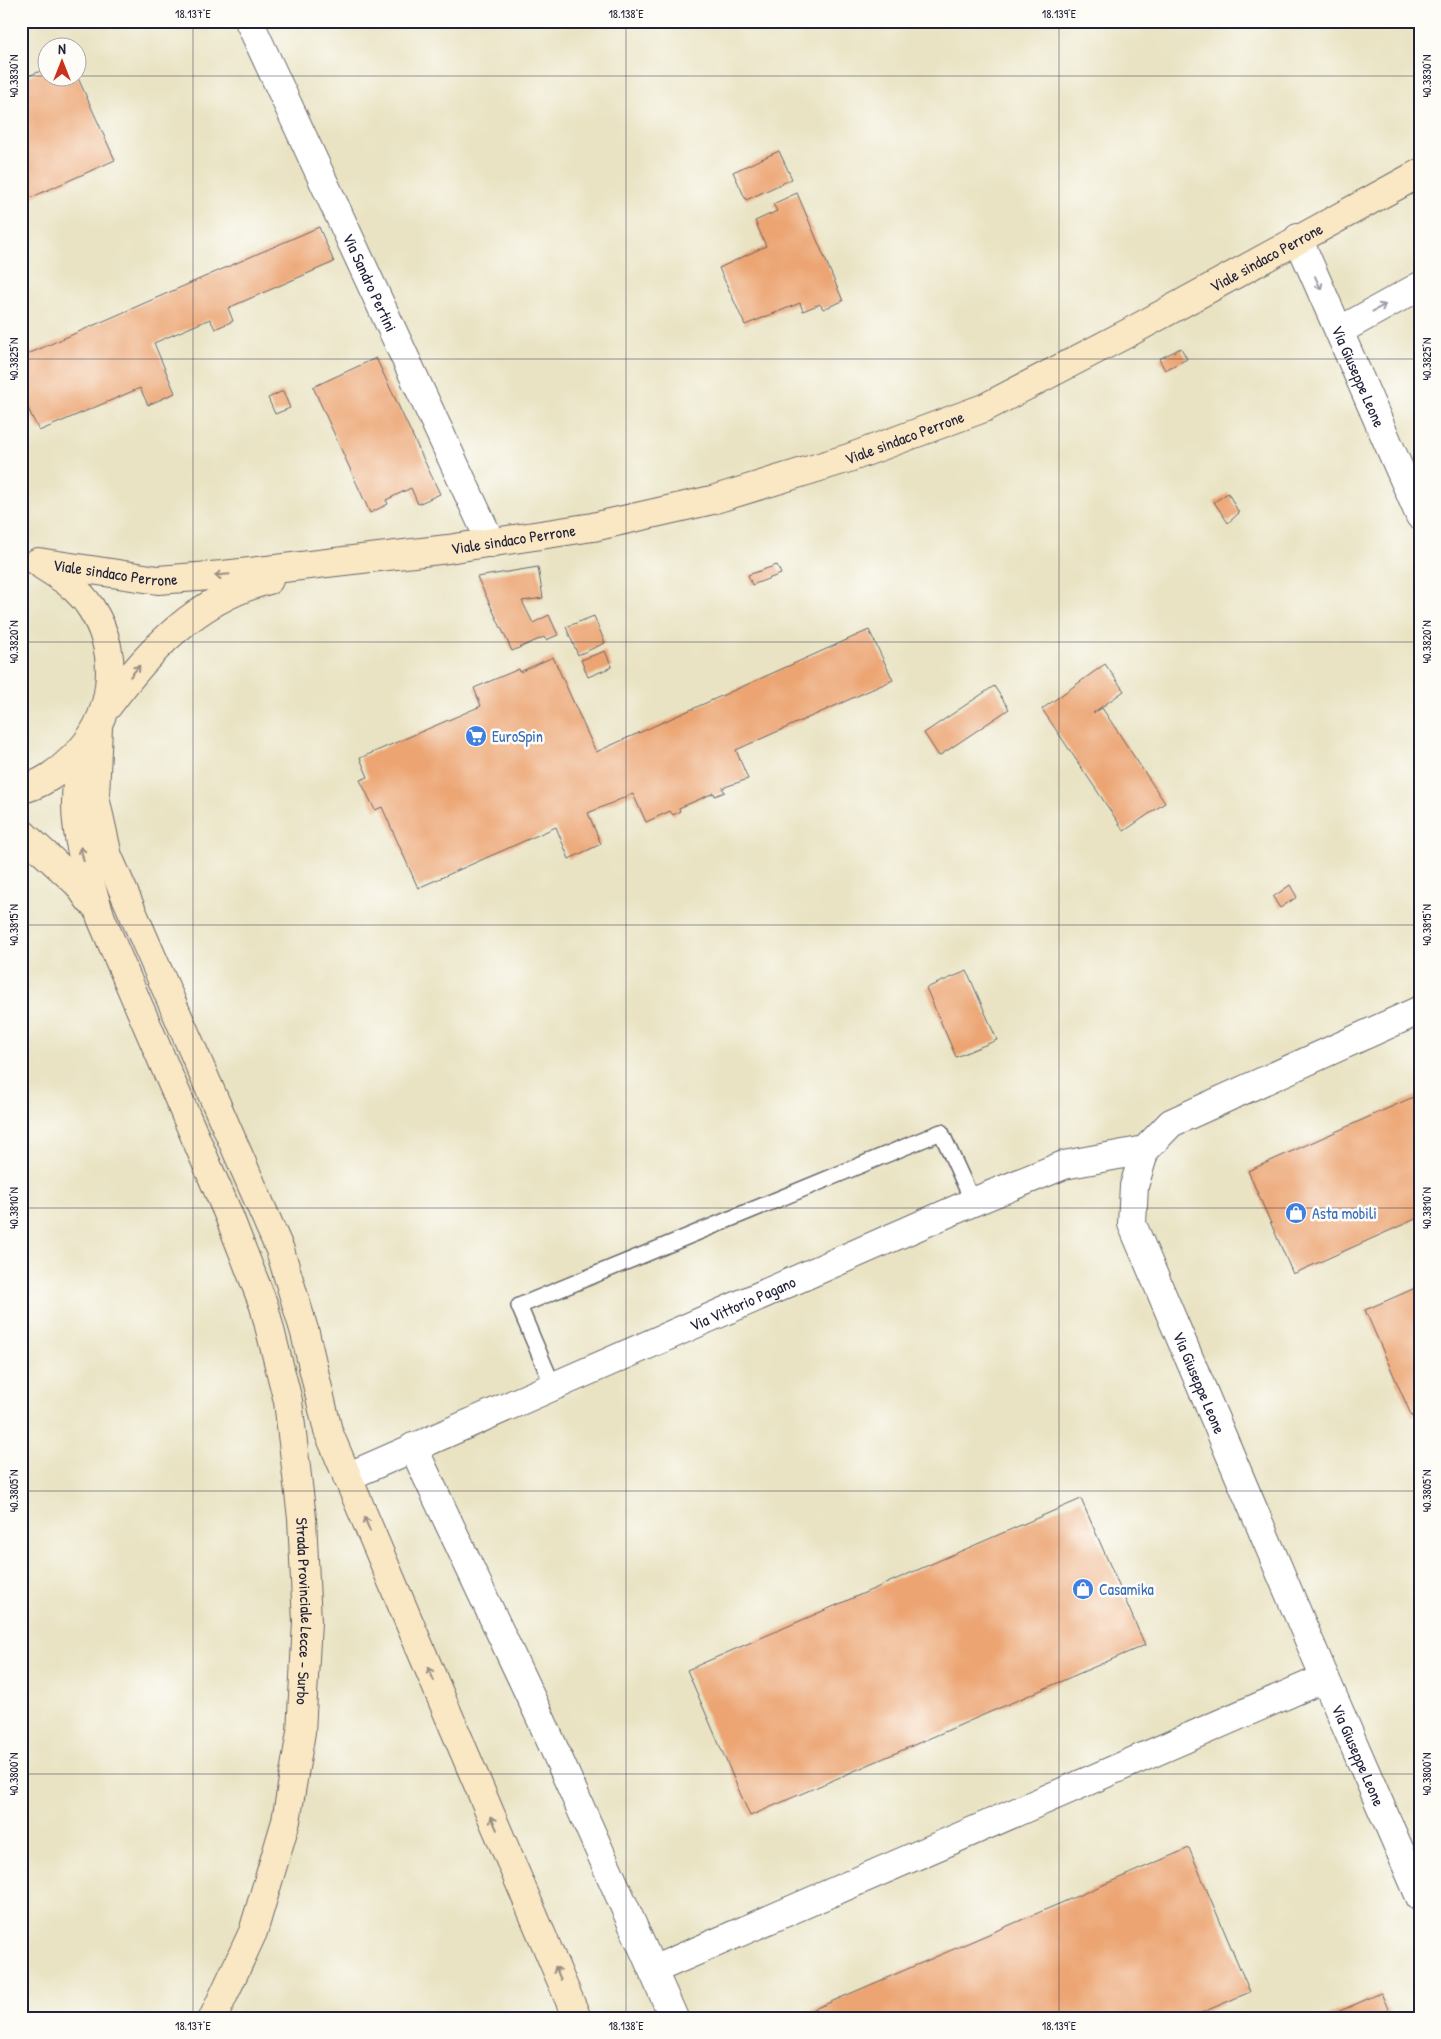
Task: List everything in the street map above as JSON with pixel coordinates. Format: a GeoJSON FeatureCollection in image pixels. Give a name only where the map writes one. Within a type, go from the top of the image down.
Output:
{"type":"FeatureCollection","features":[{"type":"Feature","properties":{"kind":"street","name":"Via Sandro Pertini"},"geometry":{"type":"LineString","coordinates":[[249,21],[491,543]]}},
{"type":"Feature","properties":{"kind":"street","name":"Viale sindaco Perrone"},"geometry":{"type":"LineString","coordinates":[[30,560],[158,580],[223,575],[491,543],[593,527],[712,500],[848,458],[984,408],[1128,333],[1298,238],[1420,173]]}},
{"type":"Feature","properties":{"kind":"street","name":"Via Giuseppe Leone"},"geometry":{"type":"LineString","coordinates":[[1298,238],[1420,516]]}},
{"type":"Feature","properties":{"kind":"street"},"geometry":{"type":"LineString","coordinates":[[1339,331],[1420,286]]}},
{"type":"Feature","properties":{"kind":"street"},"geometry":{"type":"LineString","coordinates":[[30,560],[68,581],[91,608],[106,639],[111,674],[96,728],[79,767],[75,795],[77,830],[86,870],[101,918]]}},
{"type":"Feature","properties":{"kind":"street","name":"Viale sindaco Perrone"},"geometry":{"type":"LineString","coordinates":[[96,728],[135,670],[174,630],[207,606],[250,584],[340,561]]}},
{"type":"Feature","properties":{"kind":"street"},"geometry":{"type":"LineString","coordinates":[[21,789],[58,772],[96,728]]}},
{"type":"Feature","properties":{"kind":"street"},"geometry":{"type":"LineString","coordinates":[[96,728],[95,797],[108,856],[280,1250],[305,1333],[328,1431],[576,2018]]}},
{"type":"Feature","properties":{"kind":"street"},"geometry":{"type":"LineString","coordinates":[[21,832],[78,884],[101,918]]}},
{"type":"Feature","properties":{"kind":"street","name":"Strada Provinciale Lecce - Surbo"},"geometry":{"type":"LineString","coordinates":[[101,918],[228,1216],[264,1306],[288,1402],[302,1518],[307,1622],[301,1732],[286,1821],[253,1932],[213,2018]]}},
{"type":"Feature","properties":{"kind":"street","name":"Via Giuseppe Leone"},"geometry":{"type":"LineString","coordinates":[[1420,1010],[1171,1122],[1144,1150],[1134,1186],[1132,1224],[1324,1678],[1420,1897]]}},
{"type":"Feature","properties":{"kind":"street","name":"Via Vittorio Pagano"},"geometry":{"type":"LineString","coordinates":[[348,1477],[973,1202],[1064,1165],[1144,1150]]}},
{"type":"Feature","properties":{"kind":"street"},"geometry":{"type":"LineString","coordinates":[[413,1447],[540,1717],[674,2018]]}},
{"type":"Feature","properties":{"kind":"street"},"geometry":{"type":"LineString","coordinates":[[653,1970],[1324,1678]]}},
{"type":"Feature","properties":{"kind":"lane"},"geometry":{"type":"LineString","coordinates":[[553,1386],[519,1306],[941,1132],[973,1202]]}},
{"type":"Feature","properties":{"kind":"building"},"geometry":{"type":"Polygon","coordinates":[[[38,72],[38,88],[83,88],[115,160],[21,202],[21,79],[38,72]]]}},
{"type":"Feature","properties":{"kind":"building"},"geometry":{"type":"Polygon","coordinates":[[[779,151],[792,179],[746,200],[733,172],[779,151]]]}},
{"type":"Feature","properties":{"kind":"building"},"geometry":{"type":"Polygon","coordinates":[[[797,193],[843,301],[823,309],[820,304],[803,311],[800,303],[745,325],[719,268],[766,246],[755,221],[777,211],[773,204],[797,193]]]}},
{"type":"Feature","properties":{"kind":"building"},"geometry":{"type":"Polygon","coordinates":[[[319,227],[334,262],[228,308],[233,321],[215,329],[210,319],[154,343],[175,393],[148,405],[140,388],[39,431],[21,394],[21,357],[319,227]]]}},
{"type":"Feature","properties":{"kind":"building"},"geometry":{"type":"Polygon","coordinates":[[[1181,348],[1187,359],[1165,370],[1159,359],[1181,348]]]}},
{"type":"Feature","properties":{"kind":"building"},"geometry":{"type":"Polygon","coordinates":[[[376,358],[440,494],[418,504],[411,488],[386,500],[388,504],[370,513],[313,387],[376,358]]]}},
{"type":"Feature","properties":{"kind":"building"},"geometry":{"type":"Polygon","coordinates":[[[283,391],[290,408],[275,414],[268,398],[283,391]]]}},
{"type":"Feature","properties":{"kind":"building"},"geometry":{"type":"Polygon","coordinates":[[[1228,493],[1239,513],[1228,523],[1214,502],[1228,493]]]}},
{"type":"Feature","properties":{"kind":"building"},"geometry":{"type":"Polygon","coordinates":[[[777,565],[781,574],[752,585],[748,575],[777,565]]]}},
{"type":"Feature","properties":{"kind":"building"},"geometry":{"type":"Polygon","coordinates":[[[538,567],[543,598],[522,601],[533,623],[549,615],[558,635],[546,640],[544,637],[512,651],[477,577],[538,567]]]}},
{"type":"Feature","properties":{"kind":"building"},"geometry":{"type":"Polygon","coordinates":[[[594,616],[605,643],[578,655],[566,627],[594,616]]]}},
{"type":"Feature","properties":{"kind":"building"},"geometry":{"type":"Polygon","coordinates":[[[869,630],[893,680],[736,750],[748,779],[722,788],[725,792],[715,796],[714,793],[679,808],[680,811],[673,815],[670,811],[646,822],[633,794],[588,813],[601,844],[569,859],[556,827],[418,888],[382,807],[375,810],[360,780],[368,777],[360,758],[481,706],[474,688],[519,669],[520,672],[553,657],[596,752],[869,630]]]}},
{"type":"Feature","properties":{"kind":"building"},"geometry":{"type":"Polygon","coordinates":[[[605,651],[612,667],[588,677],[581,660],[605,651]]]}},
{"type":"Feature","properties":{"kind":"building"},"geometry":{"type":"Polygon","coordinates":[[[1105,664],[1124,691],[1093,713],[1102,708],[1165,803],[1124,831],[1042,709],[1105,664]]]}},
{"type":"Feature","properties":{"kind":"building"},"geometry":{"type":"Polygon","coordinates":[[[994,686],[1009,709],[939,756],[924,733],[994,686]]]}},
{"type":"Feature","properties":{"kind":"building"},"geometry":{"type":"Polygon","coordinates":[[[1290,885],[1297,897],[1280,908],[1273,897],[1290,885]]]}},
{"type":"Feature","properties":{"kind":"building"},"geometry":{"type":"Polygon","coordinates":[[[967,971],[997,1040],[956,1057],[926,988],[967,971]]]}},
{"type":"Feature","properties":{"kind":"building"},"geometry":{"type":"Polygon","coordinates":[[[1420,1094],[1420,1217],[1293,1274],[1248,1171],[1420,1094]]]}},
{"type":"Feature","properties":{"kind":"building"},"geometry":{"type":"Polygon","coordinates":[[[1420,1286],[1420,1414],[1412,1417],[1365,1310],[1420,1286]]]}},
{"type":"Feature","properties":{"kind":"building"},"geometry":{"type":"Polygon","coordinates":[[[1081,1499],[1145,1645],[750,1816],[687,1670],[1081,1499]]]}},
{"type":"Feature","properties":{"kind":"building"},"geometry":{"type":"Polygon","coordinates":[[[1189,1848],[1250,1992],[1189,2018],[807,2018],[805,2013],[1189,1848]]]}},
{"type":"Feature","properties":{"kind":"building"},"geometry":{"type":"Polygon","coordinates":[[[1381,1993],[1392,2018],[1324,2018],[1381,1993]]]}},
{"type":"Feature","properties":{"kind":"place","name":"EuroSpin"},"geometry":{"type":"Point","coordinates":[476,736]}},
{"type":"Feature","properties":{"kind":"place","name":"Asta mobili"},"geometry":{"type":"Point","coordinates":[1296,1213]}},
{"type":"Feature","properties":{"kind":"place","name":"Casamika"},"geometry":{"type":"Point","coordinates":[1083,1589]}}]}
